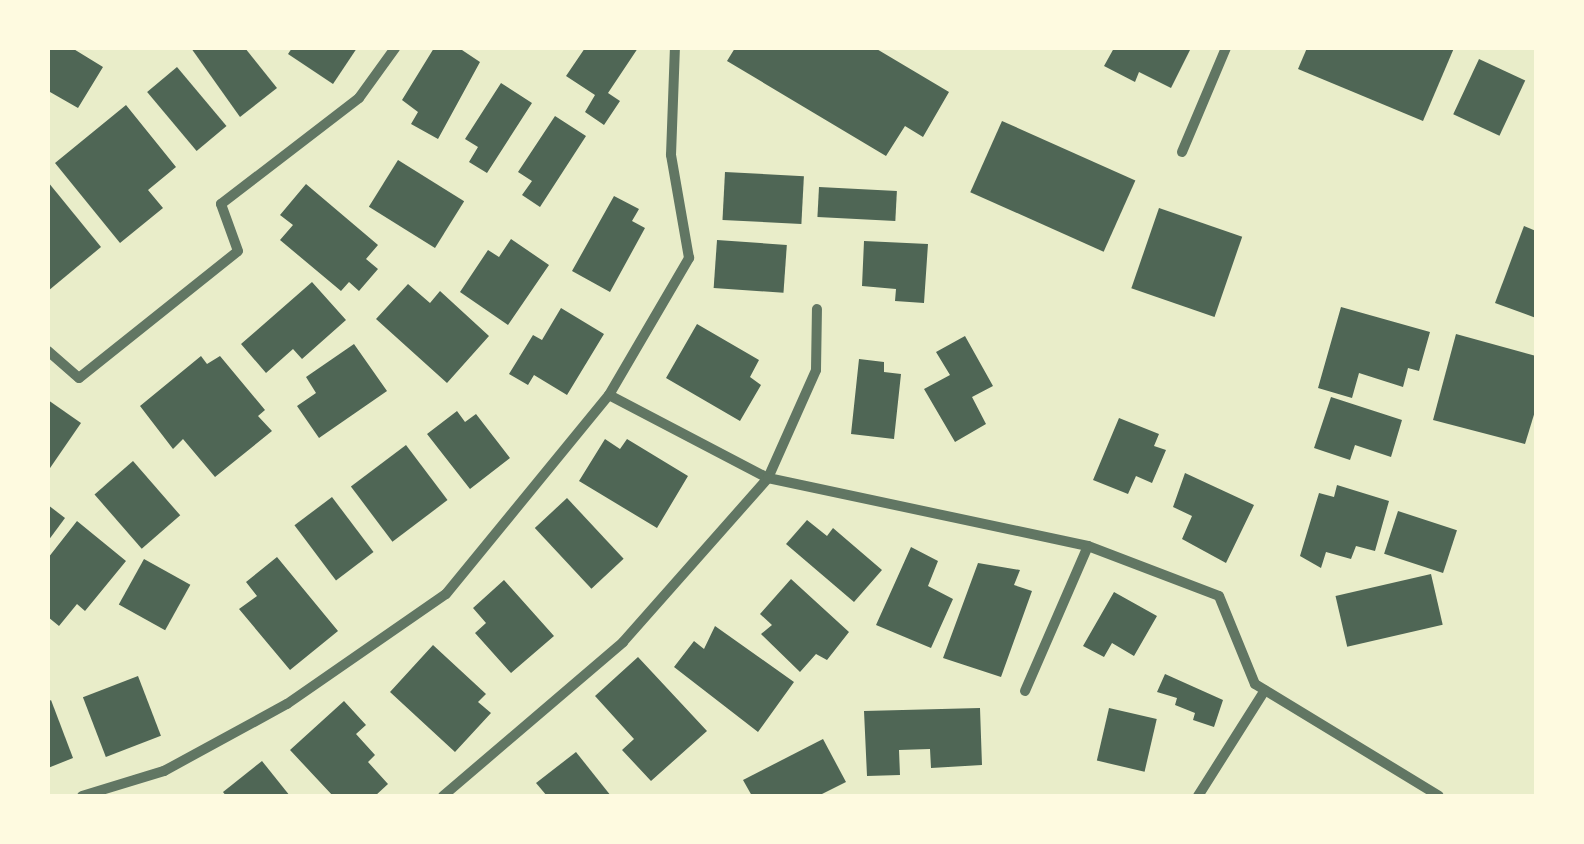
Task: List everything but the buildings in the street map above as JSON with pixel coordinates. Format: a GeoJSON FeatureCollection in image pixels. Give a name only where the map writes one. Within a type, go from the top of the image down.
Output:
{"type":"FeatureCollection","features":[{"type":"Feature","properties":{"kind":"street"},"geometry":{"type":"LineString","coordinates":[[48,351],[79,378],[238,251],[221,204],[359,98],[395,48]]}},
{"type":"Feature","properties":{"kind":"street"},"geometry":{"type":"LineString","coordinates":[[82,796],[164,771],[269,714],[446,594],[610,394],[689,258],[671,155],[675,48]]}},
{"type":"Feature","properties":{"kind":"street"},"geometry":{"type":"LineString","coordinates":[[1182,152],[1226,48]]}},
{"type":"Feature","properties":{"kind":"street"},"geometry":{"type":"LineString","coordinates":[[443,796],[623,642],[768,478],[816,370],[818,308]]}},
{"type":"Feature","properties":{"kind":"street"},"geometry":{"type":"LineString","coordinates":[[610,394],[768,478],[1088,546],[1220,596],[1255,684],[1439,796]]}},
{"type":"Feature","properties":{"kind":"street"},"geometry":{"type":"LineString","coordinates":[[1025,692],[1088,546]]}},
{"type":"Feature","properties":{"kind":"street"},"geometry":{"type":"LineString","coordinates":[[1198,796],[1264,690]]}}]}
